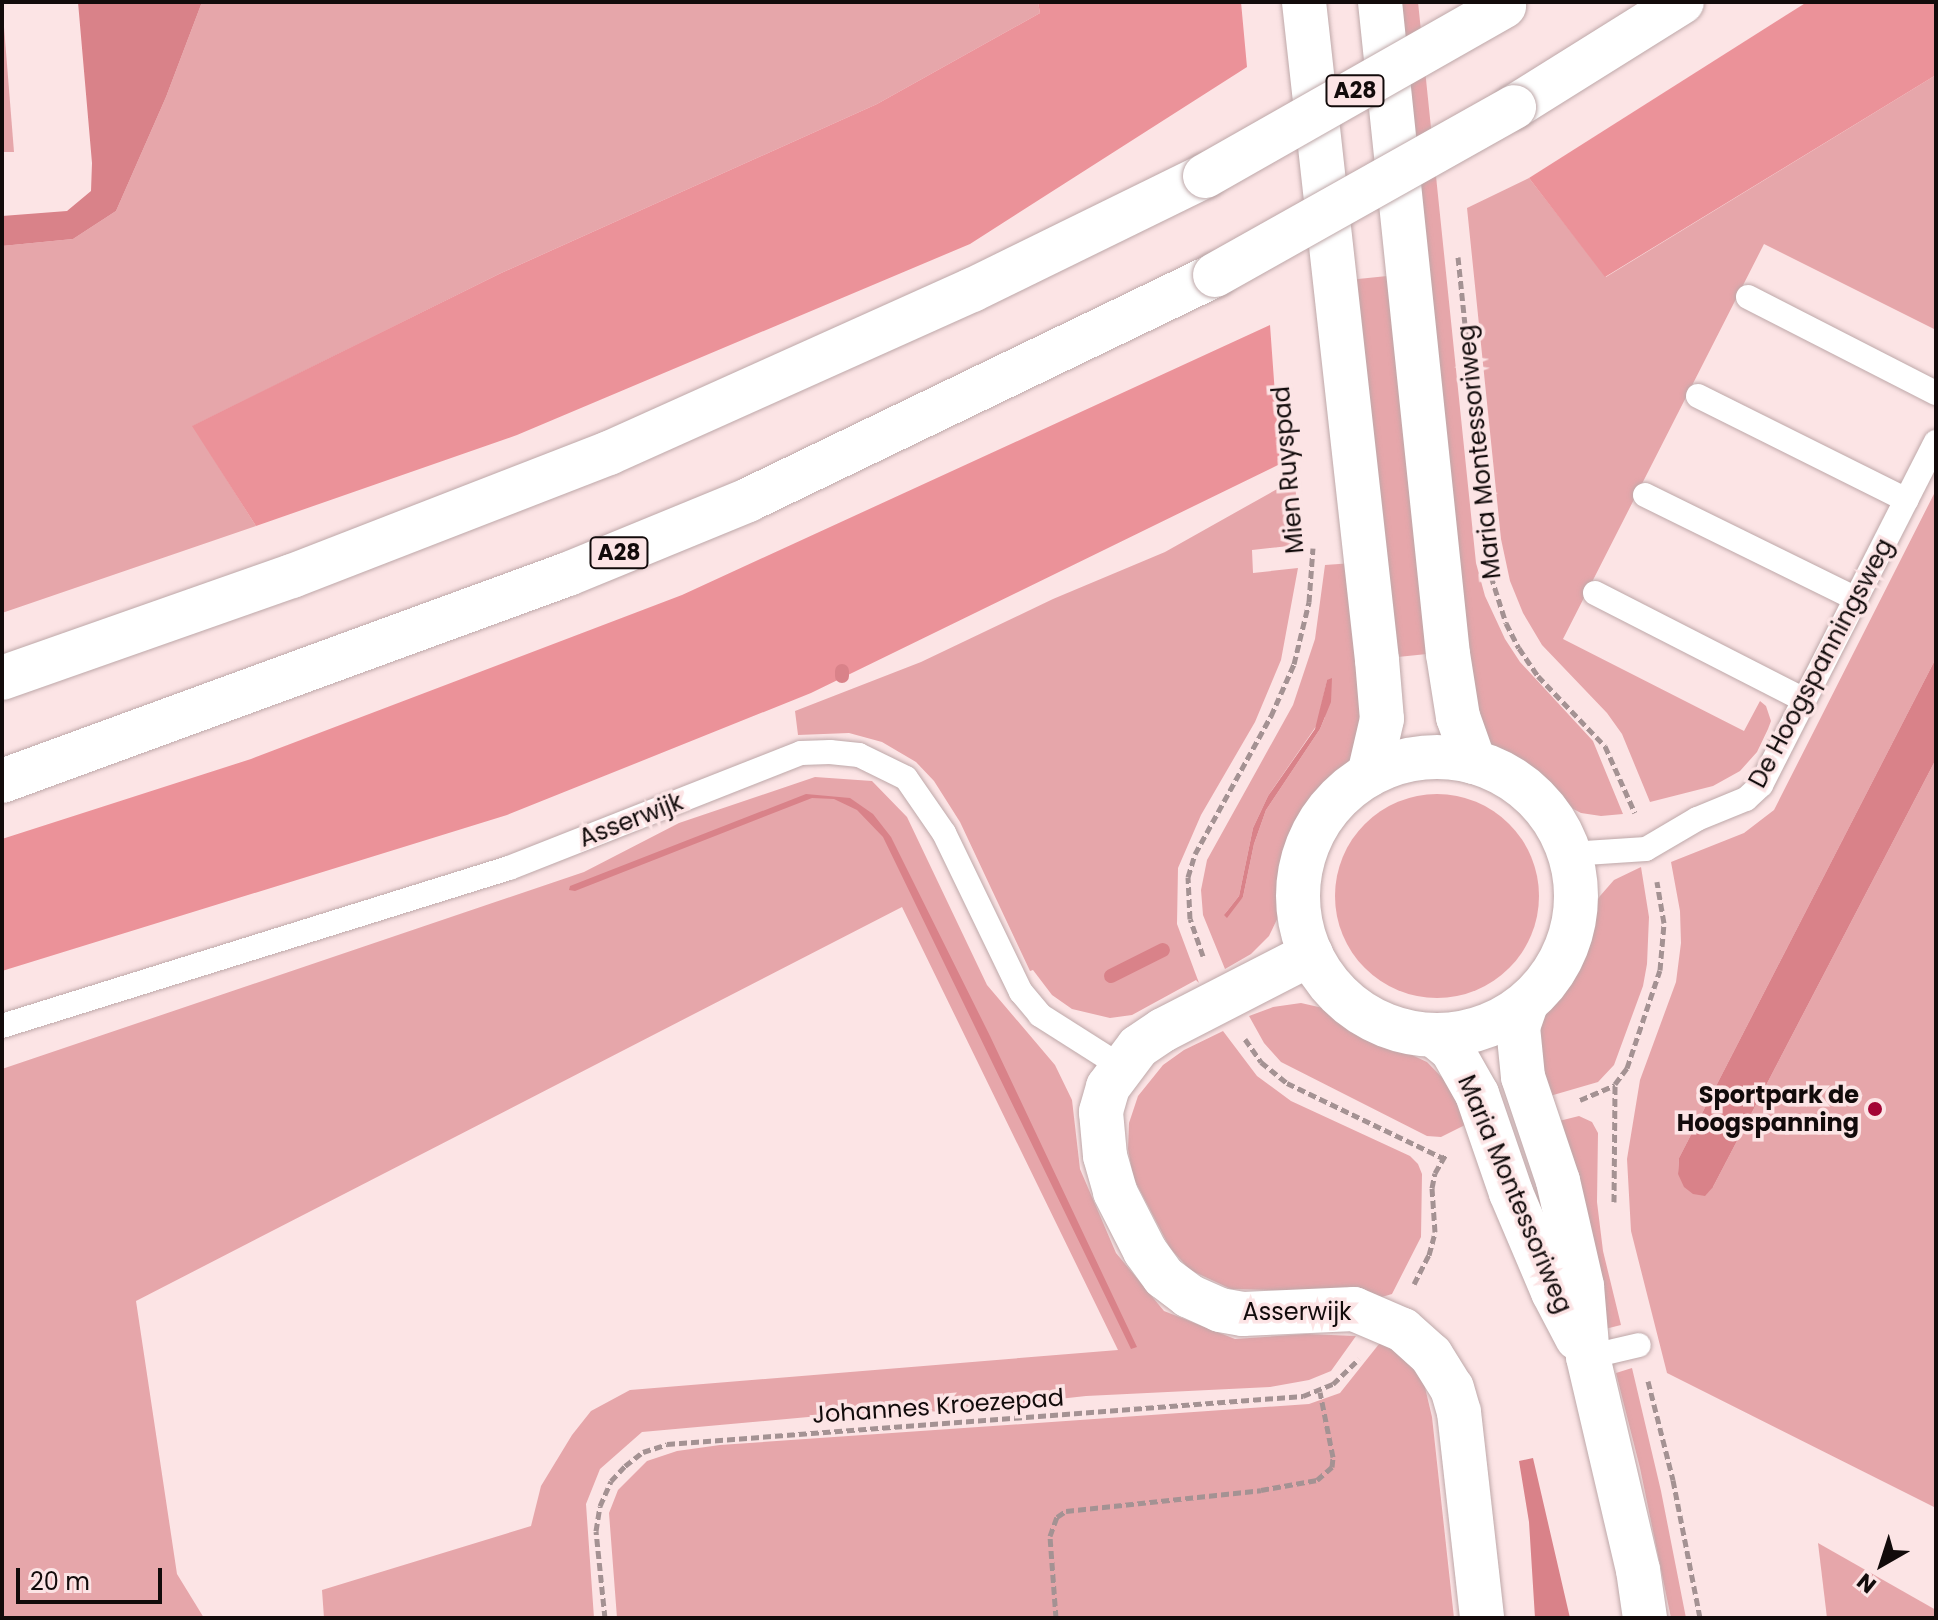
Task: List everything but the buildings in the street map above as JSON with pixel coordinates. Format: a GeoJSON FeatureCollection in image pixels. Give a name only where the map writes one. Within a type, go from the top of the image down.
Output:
{"type":"FeatureCollection","features":[{"type":"Feature","properties":{"kind":"main road"},"geometry":{"type":"LineString","coordinates":[[1304,2],[1381,704],[1380,731],[1369,775]]}},
{"type":"Feature","properties":{"kind":"main road"},"geometry":{"type":"LineString","coordinates":[[1380,2],[1448,654],[1458,717],[1474,762]]}},
{"type":"Feature","properties":{"kind":"main road","name":"A28"},"geometry":{"type":"LineString","coordinates":[[2,781],[568,574],[748,500],[1215,275],[1514,107],[1682,2]]}},
{"type":"Feature","properties":{"kind":"main road","name":"A28"},"geometry":{"type":"LineString","coordinates":[[2,678],[292,576],[609,453],[972,290],[1205,176],[1507,4]]}},
{"type":"Feature","properties":{"kind":"main road"},"geometry":{"type":"LineString","coordinates":[[1420,758],[1474,762],[1523,787],[1543,806],[1570,854],[1575,877],[1574,924],[1556,969],[1526,1004],[1483,1028],[1435,1036],[1397,1029],[1361,1013],[1324,977],[1311,954],[1299,905],[1305,853],[1329,809],[1369,775],[1420,758]]}},
{"type":"Feature","properties":{"kind":"main road","name":"Asserwijk"},"geometry":{"type":"LineString","coordinates":[[1311,954],[1163,1030],[1138,1047],[1120,1066],[1108,1087],[1101,1112],[1105,1156],[1115,1192],[1145,1251],[1164,1277],[1189,1296],[1220,1310],[1243,1314],[1354,1309],[1388,1321],[1418,1340],[1442,1368],[1452,1388],[1463,1440],[1482,1618]]}},
{"type":"Feature","properties":{"kind":"main road","name":"Maria Montessoriweg"},"geometry":{"type":"LineString","coordinates":[[1526,1004],[1518,1027],[1523,1077],[1558,1181],[1582,1286],[1588,1357],[1638,1570],[1645,1618]]}},
{"type":"Feature","properties":{"kind":"main road","name":"Maria Montessoriweg"},"geometry":{"type":"LineString","coordinates":[[1435,1036],[1452,1050],[1477,1094],[1541,1263],[1588,1357]]}},
{"type":"Feature","properties":{"kind":"lane"},"geometry":{"type":"LineString","coordinates":[[1748,297],[1936,393]]}},
{"type":"Feature","properties":{"kind":"lane"},"geometry":{"type":"LineString","coordinates":[[1698,396],[1907,500]]}},
{"type":"Feature","properties":{"kind":"lane","name":"De Hoogspanningsweg"},"geometry":{"type":"LineString","coordinates":[[1570,854],[1646,849],[1697,819],[1746,799],[1761,785],[1936,442]]}},
{"type":"Feature","properties":{"kind":"lane"},"geometry":{"type":"LineString","coordinates":[[1645,495],[1856,599]]}},
{"type":"Feature","properties":{"kind":"lane"},"geometry":{"type":"LineString","coordinates":[[1595,593],[1804,700]]}},
{"type":"Feature","properties":{"kind":"lane","name":"Asserwijk"},"geometry":{"type":"LineString","coordinates":[[2,1026],[509,868],[801,753],[830,752],[859,755],[906,778],[944,833],[1021,992],[1040,1015],[1120,1066]]}},
{"type":"Feature","properties":{"kind":"lane"},"geometry":{"type":"LineString","coordinates":[[1588,1357],[1639,1345]]}},
{"type":"Feature","properties":{"kind":"path","name":"Maria Montessoriweg"},"geometry":{"type":"LineString","coordinates":[[1458,253],[1472,393]]}},
{"type":"Feature","properties":{"kind":"path","name":"Mien Ruyspad"},"geometry":{"type":"LineString","coordinates":[[1313,547],[1309,602],[1294,664],[1265,727],[1195,854],[1188,877],[1190,919],[1223,998],[1250,1048],[1273,1073],[1443,1158]]}},
{"type":"Feature","properties":{"kind":"path","name":"Maria Montessoriweg"},"geometry":{"type":"LineString","coordinates":[[1489,562],[1495,596],[1506,623],[1538,676],[1605,746],[1631,800],[1653,863],[1662,904],[1660,970],[1627,1068],[1615,1084]]}},
{"type":"Feature","properties":{"kind":"path","name":"Johannes Kroezepad"},"geometry":{"type":"LineString","coordinates":[[605,1618],[596,1531],[600,1506],[611,1481],[643,1452],[667,1444],[1268,1399],[1320,1392],[1351,1369],[1388,1321]]}},
{"type":"Feature","properties":{"kind":"path"},"geometry":{"type":"LineString","coordinates":[[1056,1618],[1050,1536],[1057,1517],[1066,1511],[1317,1480],[1332,1467],[1333,1457],[1320,1392]]}},
{"type":"Feature","properties":{"kind":"shaded area"},"geometry":{"type":"Polygon","coordinates":[[[2,2],[14,152],[2,152],[2,2]]]}},
{"type":"Feature","properties":{"kind":"shaded area"},"geometry":{"type":"Polygon","coordinates":[[[78,2],[202,2],[166,97],[116,211],[73,239],[2,246],[2,216],[67,211],[91,191],[92,163],[78,2]]]}},
{"type":"Feature","properties":{"kind":"shaded area"},"geometry":{"type":"Polygon","coordinates":[[[202,2],[1038,2],[1040,13],[877,104],[499,274],[193,426],[256,526],[2,613],[2,246],[73,239],[116,211],[166,97],[202,2]]]}},
{"type":"Feature","properties":{"kind":"shaded area"},"geometry":{"type":"Polygon","coordinates":[[[1038,2],[1241,2],[1247,67],[970,244],[517,435],[256,526],[192,426],[499,274],[877,104],[1040,13],[1038,2]]]}},
{"type":"Feature","properties":{"kind":"shaded area"},"geometry":{"type":"Polygon","coordinates":[[[1395,2],[1418,2],[1476,563],[1485,596],[1505,639],[1520,662],[1593,741],[1623,814],[1601,816],[1581,813],[1560,802],[1489,745],[1474,720],[1395,2]]]}},
{"type":"Feature","properties":{"kind":"shaded area"},"geometry":{"type":"Polygon","coordinates":[[[1807,2],[1936,2],[1936,75],[1605,277],[1529,178],[1807,2]]]}},
{"type":"Feature","properties":{"kind":"shaded area"},"geometry":{"type":"Polygon","coordinates":[[[1936,75],[1936,330],[1764,244],[1563,639],[1744,731],[1760,701],[1766,706],[1771,721],[1768,729],[1757,752],[1740,771],[1713,786],[1650,802],[1622,734],[1607,713],[1542,645],[1523,613],[1510,581],[1501,539],[1467,208],[1529,178],[1606,277],[1936,75]]]}},
{"type":"Feature","properties":{"kind":"shaded area"},"geometry":{"type":"Polygon","coordinates":[[[1397,275],[1437,653],[1393,658],[1353,280],[1397,275]]]}},
{"type":"Feature","properties":{"kind":"shaded area"},"geometry":{"type":"Polygon","coordinates":[[[1270,325],[1280,464],[811,693],[507,815],[2,971],[2,839],[251,759],[682,595],[1270,325]]]}},
{"type":"Feature","properties":{"kind":"shaded area"},"geometry":{"type":"Polygon","coordinates":[[[1295,479],[1299,545],[1252,550],[1253,573],[1298,568],[1281,660],[1255,722],[1201,815],[1178,868],[1177,924],[1199,983],[1196,980],[1132,1015],[1110,1018],[1072,1009],[1052,995],[1033,970],[1030,971],[960,822],[934,781],[916,762],[882,742],[849,733],[798,735],[795,711],[921,662],[1053,599],[1165,552],[1295,479]],[[1161,948],[1111,976],[1113,978],[1163,953],[1161,948]]]}},
{"type":"Feature","properties":{"kind":"shaded area"},"geometry":{"type":"Polygon","coordinates":[[[1936,490],[1936,658],[1679,1158],[1678,1174],[1713,1187],[1936,759],[1936,1508],[1667,1373],[1631,1231],[1627,1159],[1640,1080],[1676,982],[1681,943],[1680,911],[1671,862],[1744,833],[1774,810],[1936,490]]]}},
{"type":"Feature","properties":{"kind":"shaded area"},"geometry":{"type":"Polygon","coordinates":[[[1353,563],[1368,702],[1351,763],[1303,825],[1288,868],[1281,911],[1269,936],[1251,954],[1225,969],[1203,915],[1201,890],[1207,860],[1293,705],[1315,639],[1325,565],[1353,563]],[[1327,680],[1317,725],[1268,796],[1253,828],[1239,896],[1224,915],[1243,897],[1254,844],[1266,810],[1325,717],[1327,680]]]}},
{"type":"Feature","properties":{"kind":"shaded area"},"geometry":{"type":"Polygon","coordinates":[[[1936,658],[1936,759],[1713,1187],[1705,1196],[1693,1194],[1684,1187],[1678,1174],[1679,1158],[1936,658]]]}},
{"type":"Feature","properties":{"kind":"shaded area"},"geometry":{"type":"Polygon","coordinates":[[[1332,678],[1331,702],[1320,729],[1266,810],[1254,844],[1243,897],[1227,918],[1224,915],[1239,896],[1253,828],[1268,796],[1315,729],[1327,680],[1332,678]]]}},
{"type":"Feature","properties":{"kind":"shaded area"},"geometry":{"type":"Polygon","coordinates":[[[815,777],[872,781],[907,817],[987,985],[1055,1065],[1072,1100],[1080,1169],[1116,1253],[1164,1311],[1235,1339],[1306,1334],[1356,1336],[1331,1371],[1309,1380],[1270,1387],[1086,1396],[950,1411],[841,1414],[642,1432],[600,1469],[586,1504],[594,1618],[324,1618],[322,1590],[531,1526],[541,1486],[572,1435],[591,1411],[630,1390],[1118,1350],[902,907],[136,1301],[177,1574],[204,1618],[2,1618],[2,1069],[584,872],[679,823],[815,777]]]}},
{"type":"Feature","properties":{"kind":"shaded area"},"geometry":{"type":"Polygon","coordinates":[[[806,794],[850,798],[873,814],[891,837],[990,1036],[1137,1347],[1131,1349],[883,837],[857,810],[834,799],[812,798],[575,891],[569,890],[570,886],[806,794]]]}},
{"type":"Feature","properties":{"kind":"shaded area"},"geometry":{"type":"Polygon","coordinates":[[[1437,794],[1476,802],[1494,811],[1509,824],[1522,839],[1531,857],[1539,896],[1531,935],[1522,953],[1509,968],[1494,981],[1476,990],[1437,998],[1398,990],[1380,981],[1365,968],[1352,953],[1343,935],[1335,896],[1343,857],[1352,839],[1365,824],[1380,811],[1398,802],[1437,794]]]}},
{"type":"Feature","properties":{"kind":"shaded area"},"geometry":{"type":"Polygon","coordinates":[[[1641,867],[1649,917],[1647,964],[1643,986],[1614,1065],[1598,1082],[1543,1098],[1537,1037],[1547,1008],[1578,956],[1593,907],[1600,896],[1614,880],[1641,867]]]}},
{"type":"Feature","properties":{"kind":"shaded area"},"geometry":{"type":"Polygon","coordinates":[[[1301,1003],[1323,1008],[1362,1032],[1427,1062],[1458,1094],[1471,1122],[1441,1137],[1427,1136],[1281,1062],[1264,1043],[1249,1016],[1273,1007],[1301,1003]]]}},
{"type":"Feature","properties":{"kind":"shaded area"},"geometry":{"type":"Polygon","coordinates":[[[1223,1031],[1257,1076],[1291,1101],[1410,1156],[1418,1164],[1422,1174],[1421,1237],[1392,1294],[1382,1297],[1356,1292],[1231,1289],[1190,1270],[1170,1248],[1133,1177],[1128,1149],[1129,1123],[1138,1096],[1163,1065],[1184,1050],[1223,1031]]]}},
{"type":"Feature","properties":{"kind":"shaded area"},"geometry":{"type":"Polygon","coordinates":[[[1579,1116],[1592,1122],[1598,1133],[1597,1202],[1603,1251],[1621,1325],[1605,1329],[1551,1123],[1579,1116]]]}},
{"type":"Feature","properties":{"kind":"shaded area"},"geometry":{"type":"Polygon","coordinates":[[[1383,1339],[1406,1358],[1423,1379],[1432,1417],[1454,1618],[617,1618],[609,1513],[618,1490],[647,1461],[677,1451],[720,1445],[1309,1404],[1340,1393],[1383,1339]]]}},
{"type":"Feature","properties":{"kind":"shaded area"},"geometry":{"type":"Polygon","coordinates":[[[1632,1368],[1686,1618],[1671,1618],[1640,1468],[1616,1373],[1632,1368]]]}},
{"type":"Feature","properties":{"kind":"shaded area"},"geometry":{"type":"Polygon","coordinates":[[[1533,1458],[1570,1618],[1535,1618],[1529,1522],[1519,1461],[1533,1458]]]}},
{"type":"Feature","properties":{"kind":"shaded area"},"geometry":{"type":"Polygon","coordinates":[[[1818,1543],[1936,1610],[1936,1618],[1827,1618],[1818,1543]]]}},
{"type":"Feature","properties":{"kind":"waterway"},"geometry":{"type":"LineString","coordinates":[[842,671],[842,676]]}},
{"type":"Feature","properties":{"kind":"waterway"},"geometry":{"type":"LineString","coordinates":[[1111,976],[1163,950]]}},
{"type":"Feature","properties":{"kind":"place","name":"Sportpark de Hoogspanning"},"geometry":{"type":"Point","coordinates":[1875,1109]}}]}
